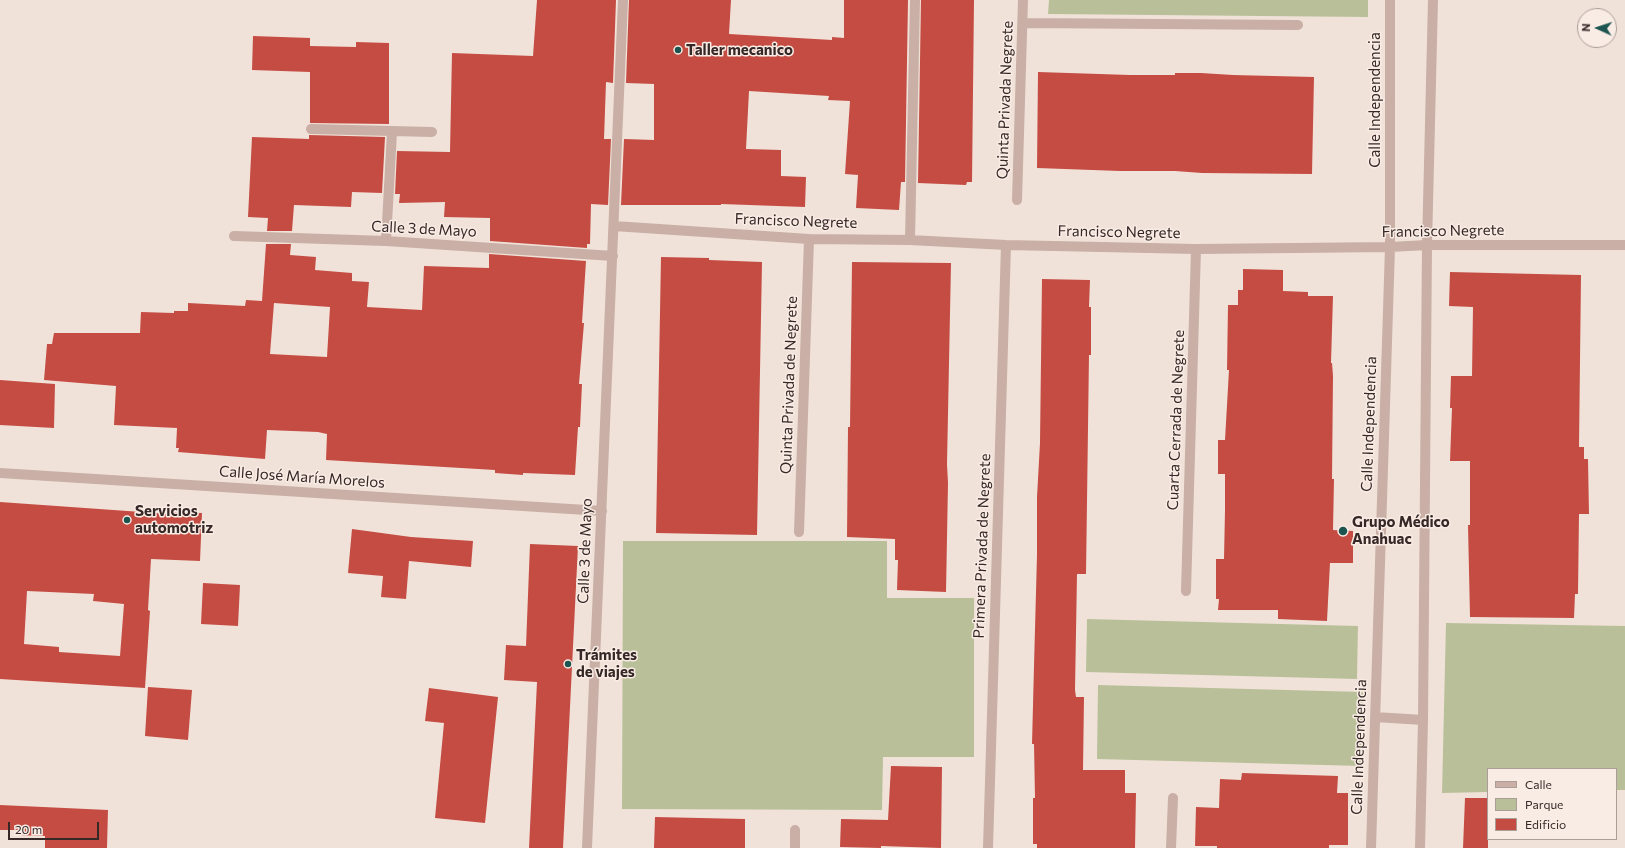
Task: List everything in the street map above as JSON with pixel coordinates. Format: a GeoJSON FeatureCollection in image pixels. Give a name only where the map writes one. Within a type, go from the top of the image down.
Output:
{"type":"FeatureCollection","features":[{"type":"Feature","properties":{"kind":"street","name":"Calle 3 de Mayo"},"geometry":{"type":"LineString","coordinates":[[587,848],[623,0]]}},
{"type":"Feature","properties":{"kind":"street"},"geometry":{"type":"LineString","coordinates":[[910,240],[915,0]]}},
{"type":"Feature","properties":{"kind":"street","name":"Quinta Privada Negrete"},"geometry":{"type":"LineString","coordinates":[[1016,200],[1023,0]]}},
{"type":"Feature","properties":{"kind":"street","name":"Calle Independencia"},"geometry":{"type":"LineString","coordinates":[[1371,848],[1390,248],[1390,0]]}},
{"type":"Feature","properties":{"kind":"street"},"geometry":{"type":"LineString","coordinates":[[1420,848],[1423,720],[1427,245],[1434,0]]}},
{"type":"Feature","properties":{"kind":"street"},"geometry":{"type":"LineString","coordinates":[[1023,23],[1298,25]]}},
{"type":"Feature","properties":{"kind":"street"},"geometry":{"type":"LineString","coordinates":[[311,129],[432,132]]}},
{"type":"Feature","properties":{"kind":"street"},"geometry":{"type":"LineString","coordinates":[[386,241],[392,132]]}},
{"type":"Feature","properties":{"kind":"street","name":"Francisco Negrete"},"geometry":{"type":"LineString","coordinates":[[614,226],[809,239],[910,240],[1006,245],[1196,249],[1390,248],[1427,245],[1625,245]]}},
{"type":"Feature","properties":{"kind":"street","name":"Calle 3 de Mayo"},"geometry":{"type":"LineString","coordinates":[[234,236],[386,241],[613,256]]}},
{"type":"Feature","properties":{"kind":"street","name":"Quinta Privada de Negrete"},"geometry":{"type":"LineString","coordinates":[[799,532],[809,239]]}},
{"type":"Feature","properties":{"kind":"street","name":"Primera Privada de Negrete"},"geometry":{"type":"LineString","coordinates":[[988,848],[1006,245]]}},
{"type":"Feature","properties":{"kind":"street","name":"Cuarta Cerrada de Negrete"},"geometry":{"type":"LineString","coordinates":[[1186,591],[1196,249]]}},
{"type":"Feature","properties":{"kind":"street","name":"Calle José María Morelos"},"geometry":{"type":"LineString","coordinates":[[0,473],[602,511]]}},
{"type":"Feature","properties":{"kind":"street"},"geometry":{"type":"LineString","coordinates":[[1375,717],[1423,720]]}},
{"type":"Feature","properties":{"kind":"street"},"geometry":{"type":"LineString","coordinates":[[1171,848],[1173,798]]}},
{"type":"Feature","properties":{"kind":"street"},"geometry":{"type":"LineString","coordinates":[[795,830],[795,848]]}},
{"type":"Feature","properties":{"kind":"green space"},"geometry":{"type":"Polygon","coordinates":[[[1049,0],[1368,0],[1368,17],[1048,14],[1049,0]]]}},
{"type":"Feature","properties":{"kind":"green space"},"geometry":{"type":"Polygon","coordinates":[[[623,541],[887,541],[887,598],[974,598],[974,757],[883,757],[882,810],[622,809],[623,541]]]}},
{"type":"Feature","properties":{"kind":"green space"},"geometry":{"type":"Polygon","coordinates":[[[1087,619],[1358,626],[1357,679],[1086,672],[1087,619]]]}},
{"type":"Feature","properties":{"kind":"green space"},"geometry":{"type":"Polygon","coordinates":[[[1446,623],[1625,626],[1625,790],[1617,790],[1617,768],[1487,768],[1487,792],[1442,793],[1446,623]]]}},
{"type":"Feature","properties":{"kind":"green space"},"geometry":{"type":"Polygon","coordinates":[[[1098,685],[1363,692],[1361,766],[1097,759],[1098,685]]]}},
{"type":"Feature","properties":{"kind":"building"},"geometry":{"type":"Polygon","coordinates":[[[537,0],[616,0],[613,83],[606,82],[604,139],[611,139],[608,205],[591,204],[590,244],[587,244],[587,248],[490,241],[490,218],[444,217],[445,202],[399,203],[400,194],[395,194],[397,151],[450,152],[452,53],[533,56],[537,0]]]}},
{"type":"Feature","properties":{"kind":"building"},"geometry":{"type":"Polygon","coordinates":[[[629,0],[731,0],[729,34],[832,40],[832,37],[844,38],[844,0],[908,0],[905,182],[901,182],[899,210],[856,208],[858,175],[845,174],[850,101],[828,100],[829,96],[749,91],[746,149],[781,150],[781,176],[806,177],[805,207],[721,204],[621,205],[624,139],[654,140],[654,84],[626,83],[629,0]]]}},
{"type":"Feature","properties":{"kind":"building"},"geometry":{"type":"Polygon","coordinates":[[[921,0],[974,0],[972,182],[967,182],[966,185],[918,183],[921,0]]]}},
{"type":"Feature","properties":{"kind":"building"},"geometry":{"type":"Polygon","coordinates":[[[253,36],[310,38],[310,46],[356,47],[356,42],[389,43],[389,124],[310,123],[310,72],[252,70],[253,36]]]}},
{"type":"Feature","properties":{"kind":"building"},"geometry":{"type":"Polygon","coordinates":[[[1038,72],[1130,75],[1175,75],[1175,73],[1201,73],[1314,77],[1312,174],[1202,173],[1037,168],[1038,72]]]}},
{"type":"Feature","properties":{"kind":"building"},"geometry":{"type":"Polygon","coordinates":[[[309,135],[385,137],[382,193],[352,192],[351,207],[294,205],[292,231],[267,231],[268,218],[248,217],[252,137],[309,139],[309,135]]]}},
{"type":"Feature","properties":{"kind":"building"},"geometry":{"type":"Polygon","coordinates":[[[266,244],[291,244],[290,255],[316,257],[315,270],[352,273],[352,281],[369,282],[367,307],[422,310],[424,266],[489,268],[489,254],[586,261],[582,323],[584,323],[579,384],[582,384],[580,427],[578,427],[575,475],[523,473],[523,475],[495,473],[495,470],[326,460],[327,434],[318,432],[267,430],[265,459],[178,452],[179,448],[176,448],[177,428],[114,425],[116,386],[44,380],[47,344],[52,344],[54,333],[140,333],[141,312],[174,313],[174,311],[188,311],[188,303],[245,306],[246,300],[262,301],[266,244]],[[274,303],[270,354],[327,357],[330,307],[274,303]]]}},
{"type":"Feature","properties":{"kind":"building"},"geometry":{"type":"Polygon","coordinates":[[[661,257],[709,258],[709,260],[762,262],[757,535],[656,533],[661,257]]]}},
{"type":"Feature","properties":{"kind":"building"},"geometry":{"type":"Polygon","coordinates":[[[852,262],[951,263],[946,592],[897,590],[898,560],[895,560],[895,539],[847,537],[852,262]]]}},
{"type":"Feature","properties":{"kind":"building"},"geometry":{"type":"Polygon","coordinates":[[[1243,269],[1283,270],[1283,291],[1308,292],[1308,296],[1333,296],[1331,363],[1333,376],[1333,530],[1353,531],[1353,563],[1330,563],[1327,621],[1278,619],[1278,610],[1218,610],[1219,599],[1216,599],[1216,559],[1224,559],[1225,474],[1218,474],[1218,440],[1225,440],[1229,370],[1227,370],[1228,305],[1238,305],[1238,290],[1243,290],[1243,269]]]}},
{"type":"Feature","properties":{"kind":"building"},"geometry":{"type":"Polygon","coordinates":[[[1450,272],[1581,275],[1579,447],[1584,447],[1584,459],[1588,459],[1589,514],[1579,514],[1578,594],[1575,594],[1574,618],[1470,617],[1468,525],[1470,525],[1470,461],[1450,461],[1452,408],[1450,408],[1451,376],[1472,376],[1473,307],[1449,306],[1450,272]]]}},
{"type":"Feature","properties":{"kind":"building"},"geometry":{"type":"Polygon","coordinates":[[[1042,279],[1090,280],[1089,307],[1091,307],[1091,355],[1089,355],[1086,574],[1077,574],[1075,690],[1076,697],[1084,697],[1083,770],[1125,770],[1125,793],[1136,793],[1135,848],[1037,848],[1037,844],[1033,844],[1033,798],[1035,798],[1034,744],[1032,744],[1037,497],[1040,443],[1042,279]]]}},
{"type":"Feature","properties":{"kind":"building"},"geometry":{"type":"Polygon","coordinates":[[[0,380],[55,384],[54,428],[0,425],[0,380]]]}},
{"type":"Feature","properties":{"kind":"building"},"geometry":{"type":"Polygon","coordinates":[[[0,502],[170,514],[170,512],[202,513],[200,561],[151,559],[148,610],[150,611],[145,688],[0,679],[0,502]],[[27,591],[24,644],[59,647],[59,652],[120,656],[124,604],[93,601],[94,594],[27,591]]]}},
{"type":"Feature","properties":{"kind":"building"},"geometry":{"type":"Polygon","coordinates":[[[352,529],[411,537],[473,541],[471,567],[409,561],[406,599],[381,597],[383,576],[348,573],[352,529]]]}},
{"type":"Feature","properties":{"kind":"building"},"geometry":{"type":"Polygon","coordinates":[[[530,544],[578,546],[563,848],[529,848],[537,682],[504,680],[506,645],[526,646],[530,544]]]}},
{"type":"Feature","properties":{"kind":"building"},"geometry":{"type":"Polygon","coordinates":[[[203,583],[240,585],[238,626],[201,624],[203,583]]]}},
{"type":"Feature","properties":{"kind":"building"},"geometry":{"type":"Polygon","coordinates":[[[148,687],[192,690],[188,740],[145,736],[148,687]]]}},
{"type":"Feature","properties":{"kind":"building"},"geometry":{"type":"Polygon","coordinates":[[[429,688],[498,697],[485,823],[435,818],[444,723],[425,721],[429,688]]]}},
{"type":"Feature","properties":{"kind":"building"},"geometry":{"type":"Polygon","coordinates":[[[891,766],[942,767],[941,848],[881,846],[881,848],[840,847],[841,819],[888,820],[891,766]]]}},
{"type":"Feature","properties":{"kind":"building"},"geometry":{"type":"Polygon","coordinates":[[[1242,773],[1338,776],[1337,793],[1348,793],[1348,845],[1329,845],[1329,848],[1217,848],[1217,846],[1195,846],[1196,807],[1219,808],[1220,779],[1241,780],[1242,773]]]}},
{"type":"Feature","properties":{"kind":"building"},"geometry":{"type":"Polygon","coordinates":[[[1465,798],[1487,798],[1488,848],[1463,848],[1465,798]]]}},
{"type":"Feature","properties":{"kind":"building"},"geometry":{"type":"Polygon","coordinates":[[[0,805],[108,810],[107,848],[45,848],[45,836],[17,835],[17,830],[0,830],[0,805]]]}},
{"type":"Feature","properties":{"kind":"building"},"geometry":{"type":"Polygon","coordinates":[[[655,817],[745,819],[745,848],[654,848],[655,817]]]}},
{"type":"Feature","properties":{"kind":"place","name":"Taller mecanico"},"geometry":{"type":"Point","coordinates":[678,50]}},
{"type":"Feature","properties":{"kind":"place","name":"Servicios automotriz"},"geometry":{"type":"Point","coordinates":[127,520]}},
{"type":"Feature","properties":{"kind":"place","name":"Grupo Médico Anahuac"},"geometry":{"type":"Point","coordinates":[1343,531]}},
{"type":"Feature","properties":{"kind":"place","name":"Trámites de viajes"},"geometry":{"type":"Point","coordinates":[568,664]}}]}
